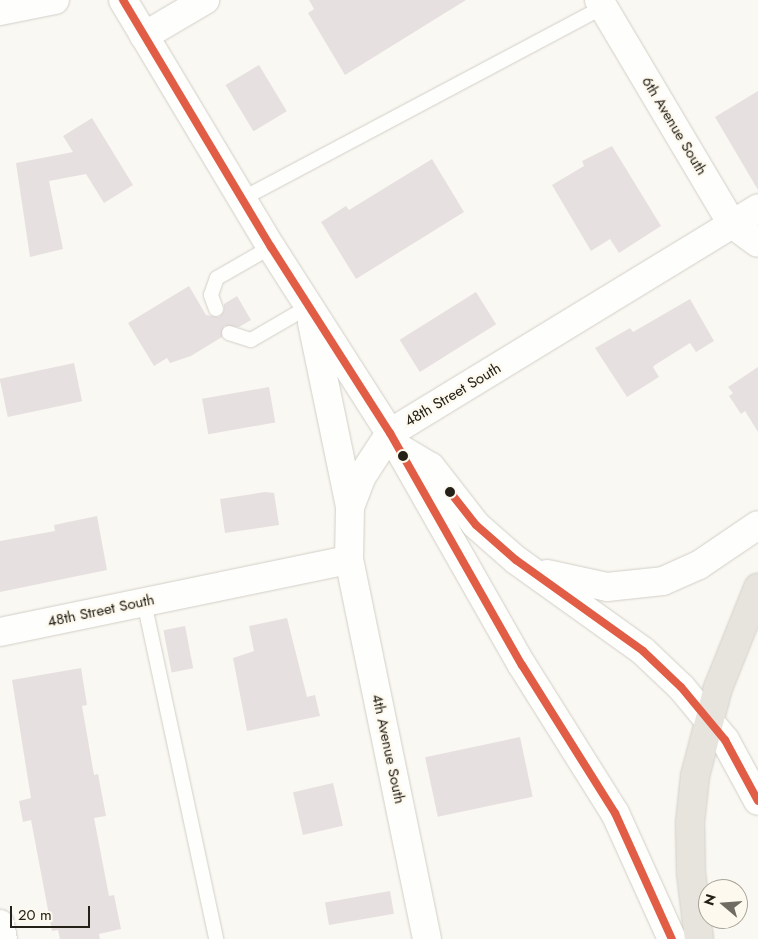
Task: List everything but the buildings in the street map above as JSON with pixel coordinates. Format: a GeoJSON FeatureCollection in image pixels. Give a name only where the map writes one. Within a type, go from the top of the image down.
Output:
{"type":"FeatureCollection","features":[{"type":"Feature","properties":{"kind":"main road"},"geometry":{"type":"LineString","coordinates":[[700,939],[691,873],[690,823],[695,776],[708,718],[758,588]]}},
{"type":"Feature","properties":{"kind":"street"},"geometry":{"type":"LineString","coordinates":[[0,11],[55,0]]}},
{"type":"Feature","properties":{"kind":"street"},"geometry":{"type":"LineString","coordinates":[[123,0],[308,307],[393,440],[522,665],[615,813],[672,939]]}},
{"type":"Feature","properties":{"kind":"street"},"geometry":{"type":"LineString","coordinates":[[144,36],[205,0]]}},
{"type":"Feature","properties":{"kind":"street","name":"6th Avenue South"},"geometry":{"type":"LineString","coordinates":[[601,3],[732,224],[758,244]]}},
{"type":"Feature","properties":{"kind":"street","name":"48th Street South"},"geometry":{"type":"LineString","coordinates":[[0,632],[350,560],[350,508],[365,470],[393,440],[758,208]]}},
{"type":"Feature","properties":{"kind":"street"},"geometry":{"type":"LineString","coordinates":[[308,307],[350,508]]}},
{"type":"Feature","properties":{"kind":"street"},"geometry":{"type":"LineString","coordinates":[[393,440],[431,467],[476,524],[516,560],[643,651],[708,718],[729,748],[758,801]]}},
{"type":"Feature","properties":{"kind":"street"},"geometry":{"type":"LineString","coordinates":[[516,560],[552,576],[588,585],[644,585],[663,581],[699,565],[758,525]]}},
{"type":"Feature","properties":{"kind":"street","name":"4th Avenue South"},"geometry":{"type":"LineString","coordinates":[[350,560],[427,939]]}},
{"type":"Feature","properties":{"kind":"street"},"geometry":{"type":"LineString","coordinates":[[0,924],[3,939]]}},
{"type":"Feature","properties":{"kind":"lane"},"geometry":{"type":"LineString","coordinates":[[242,199],[601,3]]}},
{"type":"Feature","properties":{"kind":"lane"},"geometry":{"type":"LineString","coordinates":[[216,309],[211,295],[217,278],[272,247]]}},
{"type":"Feature","properties":{"kind":"lane"},"geometry":{"type":"LineString","coordinates":[[228,333],[251,340],[308,307]]}},
{"type":"Feature","properties":{"kind":"lane"},"geometry":{"type":"LineString","coordinates":[[144,602],[216,939]]}},
{"type":"Feature","properties":{"kind":"transit line"},"geometry":{"type":"LineString","coordinates":[[123,0],[271,247],[390,433],[522,665],[615,813],[672,939]]}},
{"type":"Feature","properties":{"kind":"transit line"},"geometry":{"type":"LineString","coordinates":[[450,492],[476,525],[516,560],[643,651],[681,687],[725,740],[758,801]]}}]}
